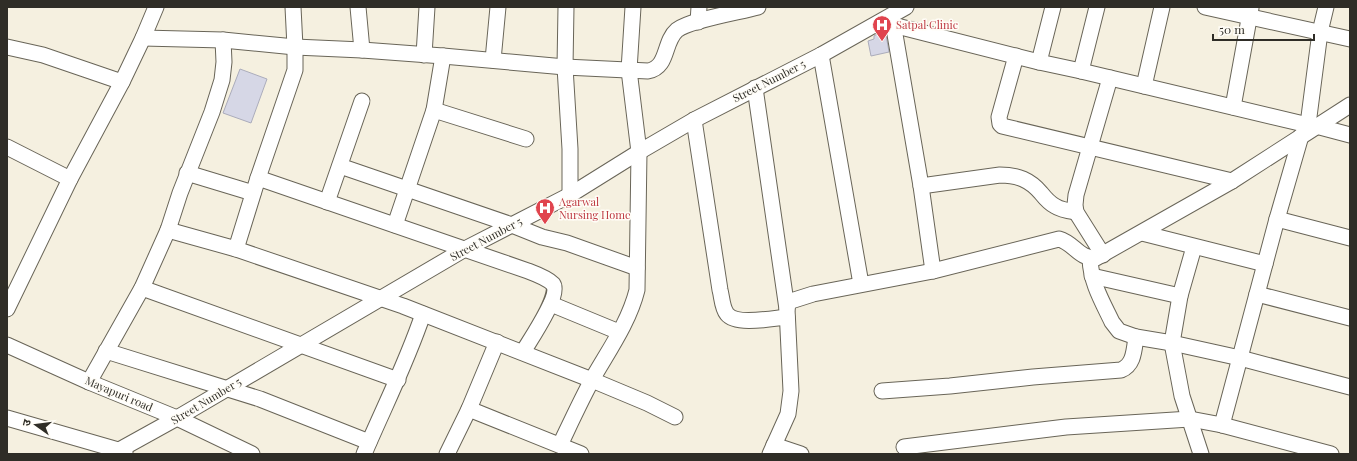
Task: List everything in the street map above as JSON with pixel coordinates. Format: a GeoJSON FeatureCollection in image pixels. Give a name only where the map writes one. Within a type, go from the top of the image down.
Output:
{"type":"FeatureCollection","features":[{"type":"Feature","properties":{"kind":"street"},"geometry":{"type":"LineString","coordinates":[[7,309],[11,290],[122,82],[156,7]]}},
{"type":"Feature","properties":{"kind":"street"},"geometry":{"type":"LineString","coordinates":[[236,249],[255,185],[295,70],[293,7]]}},
{"type":"Feature","properties":{"kind":"street"},"geometry":{"type":"LineString","coordinates":[[358,7],[362,50]]}},
{"type":"Feature","properties":{"kind":"street"},"geometry":{"type":"LineString","coordinates":[[424,55],[427,7]]}},
{"type":"Feature","properties":{"kind":"street"},"geometry":{"type":"LineString","coordinates":[[493,60],[498,7]]}},
{"type":"Feature","properties":{"kind":"street"},"geometry":{"type":"LineString","coordinates":[[566,7],[565,67],[570,149],[570,195]]}},
{"type":"Feature","properties":{"kind":"street"},"geometry":{"type":"LineString","coordinates":[[560,445],[592,380],[634,302],[637,290],[638,152],[629,70],[633,7]]}},
{"type":"Feature","properties":{"kind":"street"},"geometry":{"type":"LineString","coordinates":[[698,22],[699,7]]}},
{"type":"Feature","properties":{"kind":"street"},"geometry":{"type":"LineString","coordinates":[[143,38],[223,40],[295,47],[443,56],[565,67],[648,71],[655,70],[660,64],[675,33],[679,30],[698,22],[758,7]]}},
{"type":"Feature","properties":{"kind":"street","name":"Street Number 5"},"geometry":{"type":"LineString","coordinates":[[116,452],[301,346],[465,249],[570,195],[638,152],[694,120],[892,20],[906,7]]}},
{"type":"Feature","properties":{"kind":"street"},"geometry":{"type":"LineString","coordinates":[[1039,62],[1053,7]]}},
{"type":"Feature","properties":{"kind":"street"},"geometry":{"type":"LineString","coordinates":[[1081,71],[1097,7]]}},
{"type":"Feature","properties":{"kind":"street"},"geometry":{"type":"LineString","coordinates":[[1144,86],[1162,7]]}},
{"type":"Feature","properties":{"kind":"street"},"geometry":{"type":"LineString","coordinates":[[1205,7],[1250,12],[1350,39]]}},
{"type":"Feature","properties":{"kind":"street"},"geometry":{"type":"LineString","coordinates":[[1222,425],[1277,219],[1308,130],[1320,32],[1326,7]]}},
{"type":"Feature","properties":{"kind":"street"},"geometry":{"type":"LineString","coordinates":[[1234,107],[1250,12]]}},
{"type":"Feature","properties":{"kind":"street"},"geometry":{"type":"LineString","coordinates":[[933,271],[921,186],[892,20],[1039,62],[1234,107],[1308,130],[1350,135]]}},
{"type":"Feature","properties":{"kind":"street"},"geometry":{"type":"LineString","coordinates":[[89,382],[142,288],[168,230],[187,173],[212,112],[222,80],[224,62],[223,40]]}},
{"type":"Feature","properties":{"kind":"street"},"geometry":{"type":"LineString","coordinates":[[7,47],[43,56],[122,82]]}},
{"type":"Feature","properties":{"kind":"street"},"geometry":{"type":"LineString","coordinates":[[822,55],[861,284]]}},
{"type":"Feature","properties":{"kind":"street"},"geometry":{"type":"LineString","coordinates":[[396,225],[434,110],[443,56]]}},
{"type":"Feature","properties":{"kind":"street"},"geometry":{"type":"LineString","coordinates":[[1016,56],[999,117],[1000,124],[1005,128],[1232,181]]}},
{"type":"Feature","properties":{"kind":"street"},"geometry":{"type":"LineString","coordinates":[[1110,78],[1074,205],[1097,257],[1092,276],[1116,328],[1124,333],[1136,337],[1172,343],[1240,358],[1350,387]]}},
{"type":"Feature","properties":{"kind":"street"},"geometry":{"type":"LineString","coordinates":[[755,88],[787,313],[791,391],[788,414],[772,449],[801,454]]}},
{"type":"Feature","properties":{"kind":"street"},"geometry":{"type":"LineString","coordinates":[[327,202],[362,101]]}},
{"type":"Feature","properties":{"kind":"street"},"geometry":{"type":"LineString","coordinates":[[787,313],[788,304],[796,298],[933,271],[1059,240],[1066,242],[1082,255],[1097,257],[1232,181],[1308,130],[1350,105]]}},
{"type":"Feature","properties":{"kind":"street"},"geometry":{"type":"LineString","coordinates":[[434,110],[526,140]]}},
{"type":"Feature","properties":{"kind":"street"},"geometry":{"type":"LineString","coordinates":[[694,120],[720,290],[727,314],[731,318],[745,321],[787,313]]}},
{"type":"Feature","properties":{"kind":"street"},"geometry":{"type":"LineString","coordinates":[[7,147],[70,179]]}},
{"type":"Feature","properties":{"kind":"street"},"geometry":{"type":"LineString","coordinates":[[340,166],[512,225],[542,237],[637,268]]}},
{"type":"Feature","properties":{"kind":"street"},"geometry":{"type":"LineString","coordinates":[[187,173],[255,185],[327,202],[528,271],[544,278],[552,284],[554,288],[551,304],[523,352]]}},
{"type":"Feature","properties":{"kind":"street"},"geometry":{"type":"LineString","coordinates":[[921,186],[1000,175],[1012,175],[1029,181],[1054,206],[1076,212]]}},
{"type":"Feature","properties":{"kind":"street"},"geometry":{"type":"LineString","coordinates":[[1277,219],[1349,234]]}},
{"type":"Feature","properties":{"kind":"street"},"geometry":{"type":"LineString","coordinates":[[168,230],[236,249],[381,298],[523,352],[647,403],[675,417]]}},
{"type":"Feature","properties":{"kind":"street"},"geometry":{"type":"LineString","coordinates":[[1142,233],[1265,264]]}},
{"type":"Feature","properties":{"kind":"street"},"geometry":{"type":"LineString","coordinates":[[1194,247],[1180,296],[1172,343],[1182,396],[1201,454]]}},
{"type":"Feature","properties":{"kind":"street"},"geometry":{"type":"LineString","coordinates":[[1092,276],[1180,296]]}},
{"type":"Feature","properties":{"kind":"street"},"geometry":{"type":"LineString","coordinates":[[142,288],[398,380]]}},
{"type":"Feature","properties":{"kind":"street"},"geometry":{"type":"LineString","coordinates":[[1257,294],[1350,318]]}},
{"type":"Feature","properties":{"kind":"street"},"geometry":{"type":"LineString","coordinates":[[551,304],[619,332]]}},
{"type":"Feature","properties":{"kind":"street"},"geometry":{"type":"LineString","coordinates":[[106,350],[227,388],[303,415],[366,448],[398,380],[413,344],[423,314]]}},
{"type":"Feature","properties":{"kind":"street"},"geometry":{"type":"LineString","coordinates":[[882,391],[1121,370],[1127,367],[1133,356],[1136,337]]}},
{"type":"Feature","properties":{"kind":"street"},"geometry":{"type":"LineString","coordinates":[[447,454],[498,342]]}},
{"type":"Feature","properties":{"kind":"street","name":"Mayapuri road"},"geometry":{"type":"LineString","coordinates":[[7,345],[89,382],[177,418],[252,454]]}},
{"type":"Feature","properties":{"kind":"street"},"geometry":{"type":"LineString","coordinates":[[468,409],[581,454]]}},
{"type":"Feature","properties":{"kind":"street"},"geometry":{"type":"LineString","coordinates":[[7,418],[116,452],[134,454]]}},
{"type":"Feature","properties":{"kind":"street"},"geometry":{"type":"LineString","coordinates":[[904,447],[1066,426],[1190,419],[1222,425],[1283,448],[1331,454]]}},
{"type":"Feature","properties":{"kind":"building"},"geometry":{"type":"Polygon","coordinates":[[[885,29],[889,52],[871,56],[868,41],[874,39],[874,36],[885,29]]]}},
{"type":"Feature","properties":{"kind":"building"},"geometry":{"type":"Polygon","coordinates":[[[240,69],[267,79],[251,123],[223,113],[240,69]]]}},
{"type":"Feature","properties":{"kind":"place","name":"Satpal Clinic"},"geometry":{"type":"Point","coordinates":[882,42]}},
{"type":"Feature","properties":{"kind":"place","name":"Agarwal Nursing Home"},"geometry":{"type":"Point","coordinates":[545,225]}}]}
